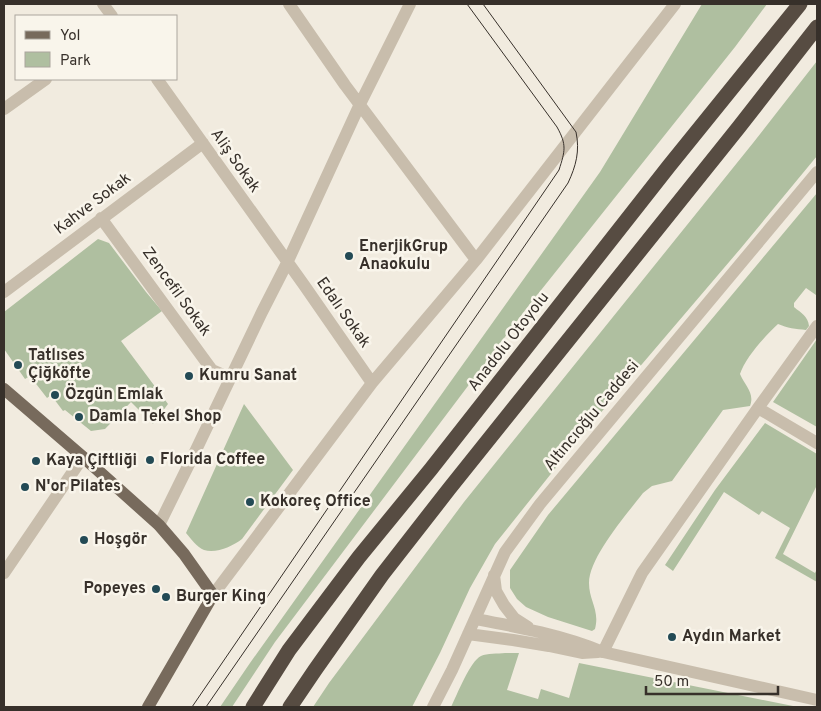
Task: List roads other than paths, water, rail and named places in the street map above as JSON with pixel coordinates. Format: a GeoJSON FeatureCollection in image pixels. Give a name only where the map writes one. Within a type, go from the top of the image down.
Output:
{"type":"FeatureCollection","features":[{"type":"Feature","properties":{"kind":"highway","name":"Anadolu Otoyolu"},"geometry":{"type":"LineString","coordinates":[[252,707],[289,650],[359,557],[800,4]]}},
{"type":"Feature","properties":{"kind":"highway"},"geometry":{"type":"LineString","coordinates":[[290,707],[382,575],[449,488],[739,128],[817,27]]}},
{"type":"Feature","properties":{"kind":"main road"},"geometry":{"type":"LineString","coordinates":[[4,389],[159,525],[184,554],[213,595],[148,707]]}},
{"type":"Feature","properties":{"kind":"street"},"geometry":{"type":"LineString","coordinates":[[103,4],[111,15]]}},
{"type":"Feature","properties":{"kind":"street"},"geometry":{"type":"LineString","coordinates":[[289,4],[345,85],[476,260]]}},
{"type":"Feature","properties":{"kind":"street"},"geometry":{"type":"LineString","coordinates":[[159,525],[287,263],[360,104],[410,4]]}},
{"type":"Feature","properties":{"kind":"street"},"geometry":{"type":"LineString","coordinates":[[213,595],[372,383],[476,260],[675,4]]}},
{"type":"Feature","properties":{"kind":"street"},"geometry":{"type":"LineString","coordinates":[[4,109],[45,80]]}},
{"type":"Feature","properties":{"kind":"street","name":"Aliş Sokak"},"geometry":{"type":"LineString","coordinates":[[158,80],[287,263]]}},
{"type":"Feature","properties":{"kind":"street","name":"Kahve Sokak"},"geometry":{"type":"LineString","coordinates":[[4,292],[203,143]]}},
{"type":"Feature","properties":{"kind":"street","name":"Altıncıoğlu Caddesi"},"geometry":{"type":"LineString","coordinates":[[434,707],[504,552],[540,504],[817,172]]}},
{"type":"Feature","properties":{"kind":"street","name":"Zencefil Sokak"},"geometry":{"type":"LineString","coordinates":[[101,218],[212,370],[230,378]]}},
{"type":"Feature","properties":{"kind":"street","name":"Edalı Sokak"},"geometry":{"type":"LineString","coordinates":[[287,263],[372,383]]}},
{"type":"Feature","properties":{"kind":"street"},"geometry":{"type":"LineString","coordinates":[[603,652],[642,574],[817,326]]}},
{"type":"Feature","properties":{"kind":"street"},"geometry":{"type":"LineString","coordinates":[[758,408],[817,443]]}},
{"type":"Feature","properties":{"kind":"street"},"geometry":{"type":"LineString","coordinates":[[4,574],[83,457]]}},
{"type":"Feature","properties":{"kind":"street"},"geometry":{"type":"LineString","coordinates":[[494,575],[496,591],[504,605],[514,618],[532,630]]}},
{"type":"Feature","properties":{"kind":"street"},"geometry":{"type":"LineString","coordinates":[[475,619],[532,630],[584,644],[603,652],[817,700]]}},
{"type":"Feature","properties":{"kind":"street"},"geometry":{"type":"LineString","coordinates":[[468,634],[582,653],[603,652]]}},
{"type":"Feature","properties":{"kind":"tram line"},"geometry":{"type":"LineString","coordinates":[[192,707],[559,170],[563,158],[564,144],[557,127],[467,4]]}},
{"type":"Feature","properties":{"kind":"tram line"},"geometry":{"type":"LineString","coordinates":[[206,707],[571,177],[577,152],[576,132],[483,4]]}},
{"type":"Feature","properties":{"kind":"place","name":"EnerjikGrup Anaokulu"},"geometry":{"type":"Point","coordinates":[349,256]}},
{"type":"Feature","properties":{"kind":"place","name":"Tatlıses Çiğköfte"},"geometry":{"type":"Point","coordinates":[18,365]}},
{"type":"Feature","properties":{"kind":"place","name":"Kumru Sanat"},"geometry":{"type":"Point","coordinates":[189,376]}},
{"type":"Feature","properties":{"kind":"place","name":"Özgün Emlak"},"geometry":{"type":"Point","coordinates":[55,395]}},
{"type":"Feature","properties":{"kind":"place","name":"Damla Tekel Shop"},"geometry":{"type":"Point","coordinates":[79,417]}},
{"type":"Feature","properties":{"kind":"place","name":"Florida Coffee"},"geometry":{"type":"Point","coordinates":[150,460]}},
{"type":"Feature","properties":{"kind":"place","name":"Kaya Çiftliği"},"geometry":{"type":"Point","coordinates":[36,461]}},
{"type":"Feature","properties":{"kind":"place","name":"N'or Pilates"},"geometry":{"type":"Point","coordinates":[25,487]}},
{"type":"Feature","properties":{"kind":"place","name":"Kokoreç Office"},"geometry":{"type":"Point","coordinates":[250,502]}},
{"type":"Feature","properties":{"kind":"place","name":"Hoşgör"},"geometry":{"type":"Point","coordinates":[84,540]}},
{"type":"Feature","properties":{"kind":"place","name":"Popeyes"},"geometry":{"type":"Point","coordinates":[156,589]}},
{"type":"Feature","properties":{"kind":"place","name":"Burger King"},"geometry":{"type":"Point","coordinates":[166,597]}},
{"type":"Feature","properties":{"kind":"place","name":"Aydın Market"},"geometry":{"type":"Point","coordinates":[672,637]}}]}
